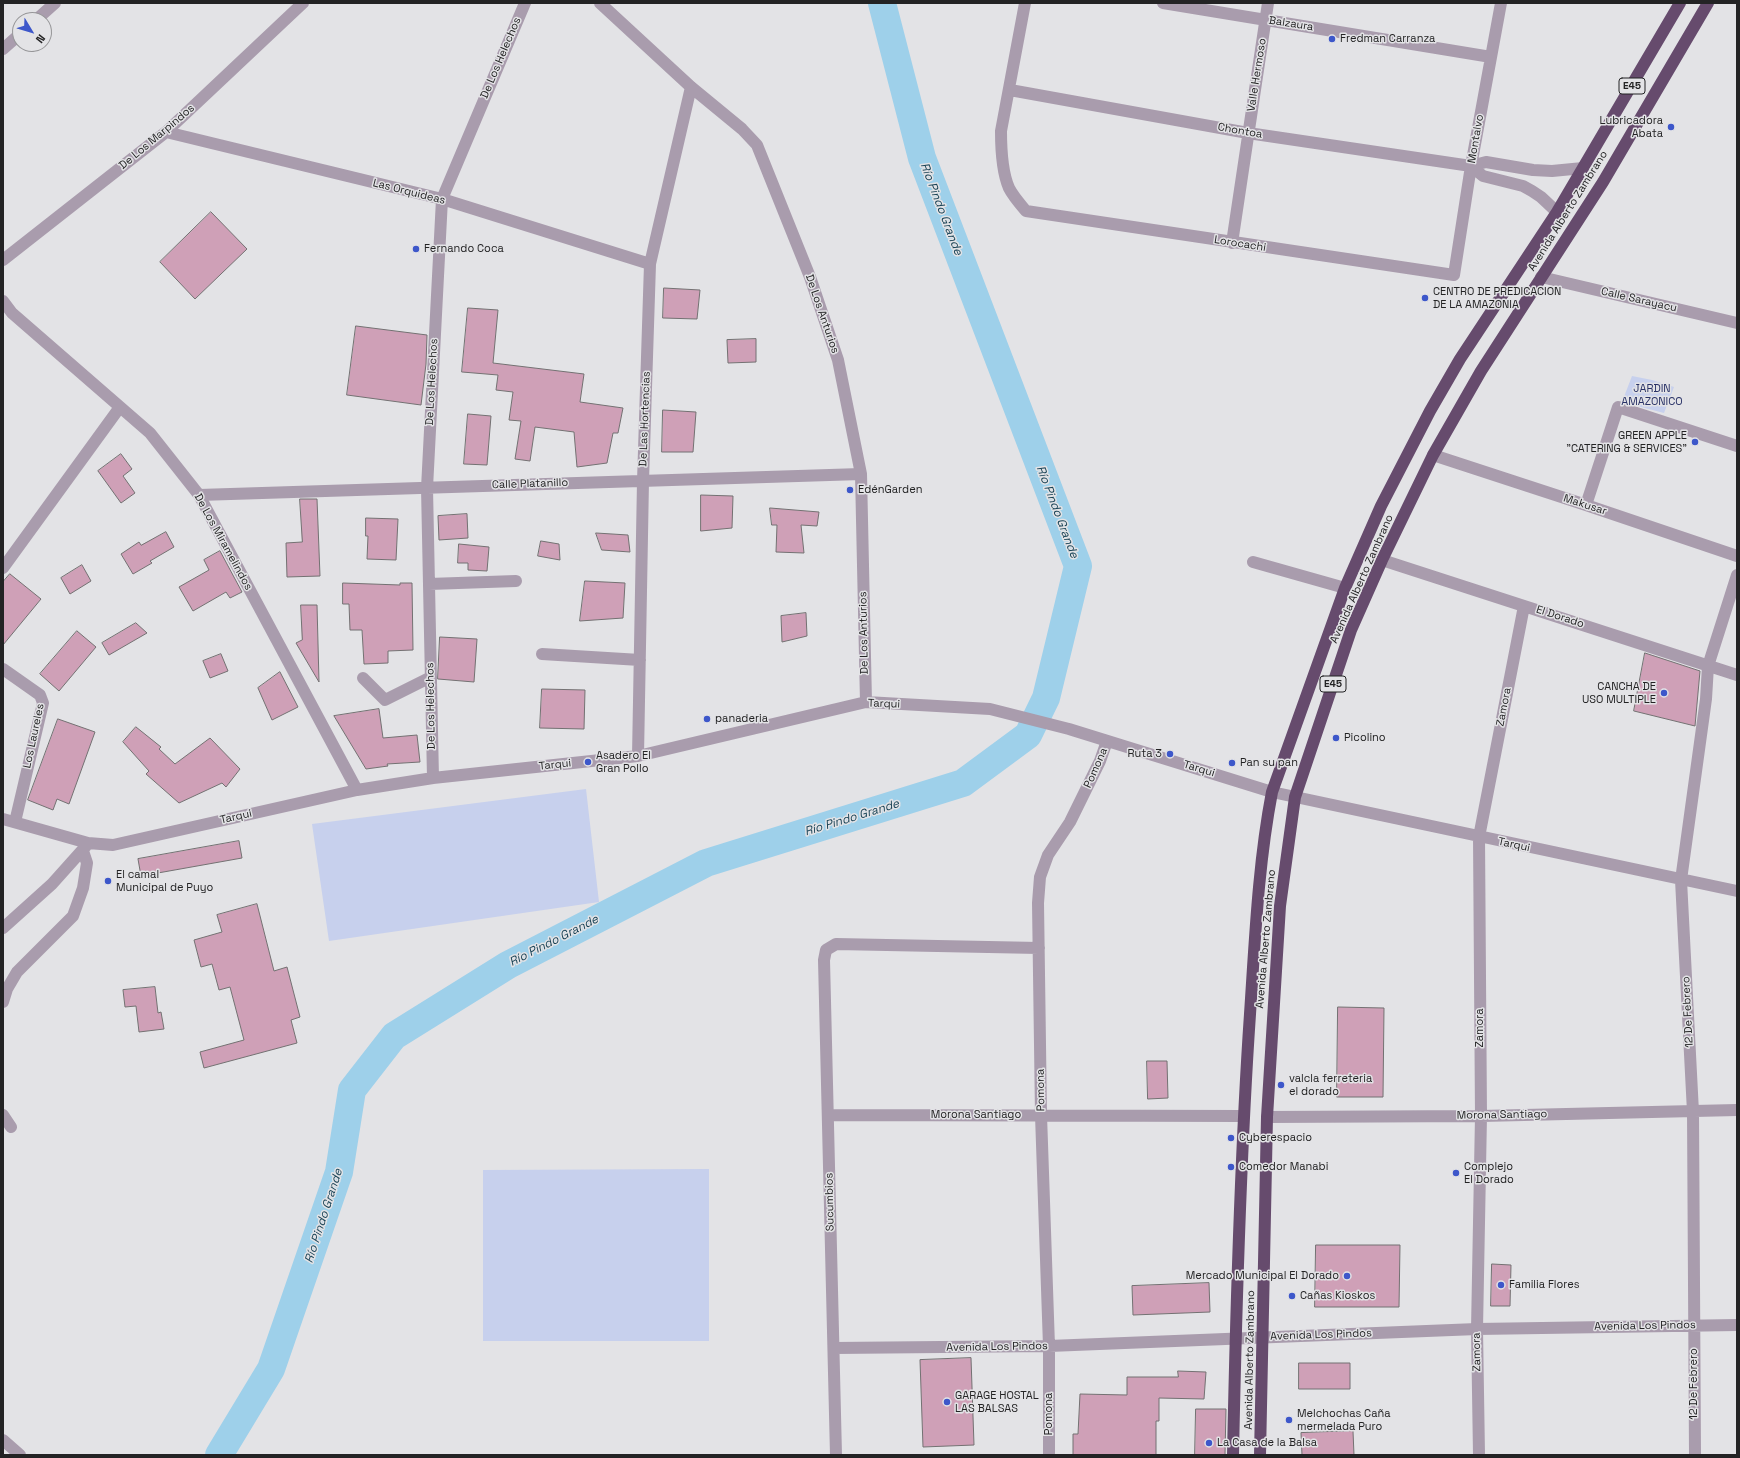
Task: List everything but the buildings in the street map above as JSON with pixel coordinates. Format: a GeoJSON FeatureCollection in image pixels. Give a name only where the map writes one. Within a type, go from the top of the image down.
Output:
{"type":"FeatureCollection","features":[{"type":"Feature","properties":{"kind":"highway","name":"Avenida Alberto Zambrano"},"geometry":{"type":"LineString","coordinates":[[1233,1455],[1235,1338],[1243,1116],[1257,904],[1267,820],[1272,792],[1345,588],[1381,506],[1430,411],[1460,359],[1557,212],[1680,3]]}},
{"type":"Feature","properties":{"kind":"highway","name":"Avenida Alberto Zambrano"},"geometry":{"type":"LineString","coordinates":[[1260,1455],[1264,1338],[1267,1117],[1280,906],[1295,797],[1351,630],[1382,560],[1433,455],[1481,371],[1603,182],[1708,3]]}},
{"type":"Feature","properties":{"kind":"street"},"geometry":{"type":"LineString","coordinates":[[45,12],[55,3]]}},
{"type":"Feature","properties":{"kind":"street","name":"De Los Marpindos"},"geometry":{"type":"LineString","coordinates":[[3,260],[166,132],[303,3]]}},
{"type":"Feature","properties":{"kind":"street","name":"De Los Helechos"},"geometry":{"type":"LineString","coordinates":[[432,778],[427,488],[442,199],[525,3]]}},
{"type":"Feature","properties":{"kind":"street","name":"De Los Anturios"},"geometry":{"type":"LineString","coordinates":[[600,3],[691,87],[742,129],[757,145],[766,164],[810,276],[838,360],[861,474],[866,702]]}},
{"type":"Feature","properties":{"kind":"street"},"geometry":{"type":"LineString","coordinates":[[1010,90],[1024,3]]}},
{"type":"Feature","properties":{"kind":"street","name":"Balzaura"},"geometry":{"type":"LineString","coordinates":[[1163,3],[1491,57]]}},
{"type":"Feature","properties":{"kind":"street","name":"Valle Hermoso"},"geometry":{"type":"LineString","coordinates":[[1232,243],[1268,3]]}},
{"type":"Feature","properties":{"kind":"street","name":"Montalvo"},"geometry":{"type":"LineString","coordinates":[[1454,275],[1471,166],[1501,3]]}},
{"type":"Feature","properties":{"kind":"street"},"geometry":{"type":"LineString","coordinates":[[3,50],[12,42]]}},
{"type":"Feature","properties":{"kind":"street","name":"De Las Hortencias"},"geometry":{"type":"LineString","coordinates":[[638,756],[643,481],[650,264],[691,87]]}},
{"type":"Feature","properties":{"kind":"street","name":"Chontoa"},"geometry":{"type":"LineString","coordinates":[[1010,90],[1248,133],[1471,166],[1486,162],[1533,170],[1552,171],[1583,168]]}},
{"type":"Feature","properties":{"kind":"street","name":"Lorocachi"},"geometry":{"type":"LineString","coordinates":[[1010,90],[1001,131],[1001,150],[1009,187],[1016,199],[1026,211],[1454,275]]}},
{"type":"Feature","properties":{"kind":"street","name":"Las Orquideas"},"geometry":{"type":"LineString","coordinates":[[166,132],[442,199],[650,264]]}},
{"type":"Feature","properties":{"kind":"street","name":"Chontoa"},"geometry":{"type":"LineString","coordinates":[[1471,166],[1483,176],[1523,186],[1541,197],[1557,212]]}},
{"type":"Feature","properties":{"kind":"street","name":"Calle Sarayacu"},"geometry":{"type":"LineString","coordinates":[[1541,278],[1737,323]]}},
{"type":"Feature","properties":{"kind":"street","name":"De Los Miramelindos"},"geometry":{"type":"LineString","coordinates":[[3,301],[12,313],[150,433],[199,495],[357,790]]}},
{"type":"Feature","properties":{"kind":"street"},"geometry":{"type":"LineString","coordinates":[[3,568],[120,407]]}},
{"type":"Feature","properties":{"kind":"street"},"geometry":{"type":"LineString","coordinates":[[1586,505],[1618,407],[1737,446]]}},
{"type":"Feature","properties":{"kind":"street","name":"Makusar"},"geometry":{"type":"LineString","coordinates":[[1433,455],[1737,556]]}},
{"type":"Feature","properties":{"kind":"street","name":"Calle Platanillo"},"geometry":{"type":"LineString","coordinates":[[199,495],[861,474]]}},
{"type":"Feature","properties":{"kind":"street","name":"El Dorado"},"geometry":{"type":"LineString","coordinates":[[1382,560],[1737,675]]}},
{"type":"Feature","properties":{"kind":"street"},"geometry":{"type":"LineString","coordinates":[[1253,562],[1345,588]]}},
{"type":"Feature","properties":{"kind":"street","name":"12 De Febrero"},"geometry":{"type":"LineString","coordinates":[[1695,1455],[1693,1112],[1681,880],[1706,699],[1708,666],[1737,575]]}},
{"type":"Feature","properties":{"kind":"street"},"geometry":{"type":"LineString","coordinates":[[429,584],[516,581]]}},
{"type":"Feature","properties":{"kind":"street","name":"Zamora"},"geometry":{"type":"LineString","coordinates":[[1479,1455],[1477,1329],[1480,1116],[1479,837],[1524,606]]}},
{"type":"Feature","properties":{"kind":"street"},"geometry":{"type":"LineString","coordinates":[[542,654],[640,660]]}},
{"type":"Feature","properties":{"kind":"street","name":"Los Laureles"},"geometry":{"type":"LineString","coordinates":[[3,669],[40,695],[43,703],[15,822]]}},
{"type":"Feature","properties":{"kind":"street"},"geometry":{"type":"LineString","coordinates":[[363,678],[385,700],[431,677]]}},
{"type":"Feature","properties":{"kind":"street","name":"Tarqui"},"geometry":{"type":"LineString","coordinates":[[3,819],[86,847],[113,845],[357,790],[432,778],[638,756],[866,702],[990,709],[1069,729],[1272,792],[1737,892]]}},
{"type":"Feature","properties":{"kind":"street","name":"Pomona"},"geometry":{"type":"LineString","coordinates":[[1049,1455],[1049,1346],[1041,1115],[1038,903],[1040,878],[1048,855],[1070,822],[1090,782],[1107,741]]}},
{"type":"Feature","properties":{"kind":"street"},"geometry":{"type":"LineString","coordinates":[[3,928],[52,884],[86,847]]}},
{"type":"Feature","properties":{"kind":"street"},"geometry":{"type":"LineString","coordinates":[[3,1002],[17,972],[73,916],[83,888],[87,863],[86,847]]}},
{"type":"Feature","properties":{"kind":"street","name":"Sucumbios"},"geometry":{"type":"LineString","coordinates":[[836,1455],[824,960],[826,950],[836,944],[1039,948]]}},
{"type":"Feature","properties":{"kind":"street","name":"Morona Santiago"},"geometry":{"type":"LineString","coordinates":[[1267,1117],[1480,1116],[1737,1110]]}},
{"type":"Feature","properties":{"kind":"street"},"geometry":{"type":"LineString","coordinates":[[3,1115],[11,1127]]}},
{"type":"Feature","properties":{"kind":"street","name":"Morona Santiago"},"geometry":{"type":"LineString","coordinates":[[828,1115],[1243,1116]]}},
{"type":"Feature","properties":{"kind":"street","name":"Avenida Los Pindos"},"geometry":{"type":"LineString","coordinates":[[834,1348],[1049,1346],[1477,1329],[1737,1326]]}},
{"type":"Feature","properties":{"kind":"street"},"geometry":{"type":"LineString","coordinates":[[3,1440],[20,1455]]}},
{"type":"Feature","properties":{"kind":"green space","name":"JARDIN AMAZONICO"},"geometry":{"type":"Polygon","coordinates":[[[1632,376],[1674,387],[1664,413],[1622,402],[1632,376]]]}},
{"type":"Feature","properties":{"kind":"green space"},"geometry":{"type":"Polygon","coordinates":[[[586,789],[599,902],[329,941],[312,824],[586,789]]]}},
{"type":"Feature","properties":{"kind":"green space"},"geometry":{"type":"Polygon","coordinates":[[[709,1169],[709,1341],[483,1341],[483,1170],[709,1169]]]}},
{"type":"Feature","properties":{"kind":"waterway","name":"Río Pindo Grande"},"geometry":{"type":"LineString","coordinates":[[219,1455],[271,1369],[339,1172],[352,1090],[394,1036],[508,965],[706,863],[963,783],[1028,735],[1046,698],[1078,566],[922,158],[882,3]]}},
{"type":"Feature","properties":{"kind":"place","name":"Fredman Carranza"},"geometry":{"type":"Point","coordinates":[1332,39]}},
{"type":"Feature","properties":{"kind":"place","name":"Lubricadora Abata"},"geometry":{"type":"Point","coordinates":[1671,127]}},
{"type":"Feature","properties":{"kind":"place","name":"Fernando Coca"},"geometry":{"type":"Point","coordinates":[416,249]}},
{"type":"Feature","properties":{"kind":"place","name":"CENTRO DE PREDICACION DE LA AMAZONIA"},"geometry":{"type":"Point","coordinates":[1425,298]}},
{"type":"Feature","properties":{"kind":"place","name":"GREEN APPLE \"CATERING & SERVICES\""},"geometry":{"type":"Point","coordinates":[1695,442]}},
{"type":"Feature","properties":{"kind":"place","name":"EdénGarden"},"geometry":{"type":"Point","coordinates":[850,490]}},
{"type":"Feature","properties":{"kind":"place","name":"CANCHA DE USO MULTIPLE"},"geometry":{"type":"Point","coordinates":[1664,693]}},
{"type":"Feature","properties":{"kind":"place","name":"panaderia"},"geometry":{"type":"Point","coordinates":[707,719]}},
{"type":"Feature","properties":{"kind":"place","name":"Picolino"},"geometry":{"type":"Point","coordinates":[1336,738]}},
{"type":"Feature","properties":{"kind":"place","name":"Ruta 3"},"geometry":{"type":"Point","coordinates":[1170,754]}},
{"type":"Feature","properties":{"kind":"place","name":"Asadero El Gran Pollo"},"geometry":{"type":"Point","coordinates":[588,762]}},
{"type":"Feature","properties":{"kind":"place","name":"Pan su pan"},"geometry":{"type":"Point","coordinates":[1232,763]}},
{"type":"Feature","properties":{"kind":"place","name":"El camal Municipal de Puyo"},"geometry":{"type":"Point","coordinates":[108,881]}},
{"type":"Feature","properties":{"kind":"place","name":"valcla ferreteria el dorado"},"geometry":{"type":"Point","coordinates":[1281,1085]}},
{"type":"Feature","properties":{"kind":"place","name":"Cyberespacio"},"geometry":{"type":"Point","coordinates":[1231,1138]}},
{"type":"Feature","properties":{"kind":"place","name":"Comedor Manabi"},"geometry":{"type":"Point","coordinates":[1231,1167]}},
{"type":"Feature","properties":{"kind":"place","name":"Complejo El Dorado"},"geometry":{"type":"Point","coordinates":[1456,1173]}},
{"type":"Feature","properties":{"kind":"place","name":"Mercado Municipal El Dorado"},"geometry":{"type":"Point","coordinates":[1347,1276]}},
{"type":"Feature","properties":{"kind":"place","name":"Familia Flores"},"geometry":{"type":"Point","coordinates":[1501,1285]}},
{"type":"Feature","properties":{"kind":"place","name":"Cañas Kioskos"},"geometry":{"type":"Point","coordinates":[1292,1296]}},
{"type":"Feature","properties":{"kind":"place","name":"GARAGE HOSTAL LAS BALSAS"},"geometry":{"type":"Point","coordinates":[947,1402]}},
{"type":"Feature","properties":{"kind":"place","name":"Melchochas Caña mermelada Puro"},"geometry":{"type":"Point","coordinates":[1289,1420]}},
{"type":"Feature","properties":{"kind":"place","name":"La Casa de la Balsa"},"geometry":{"type":"Point","coordinates":[1209,1443]}}]}
